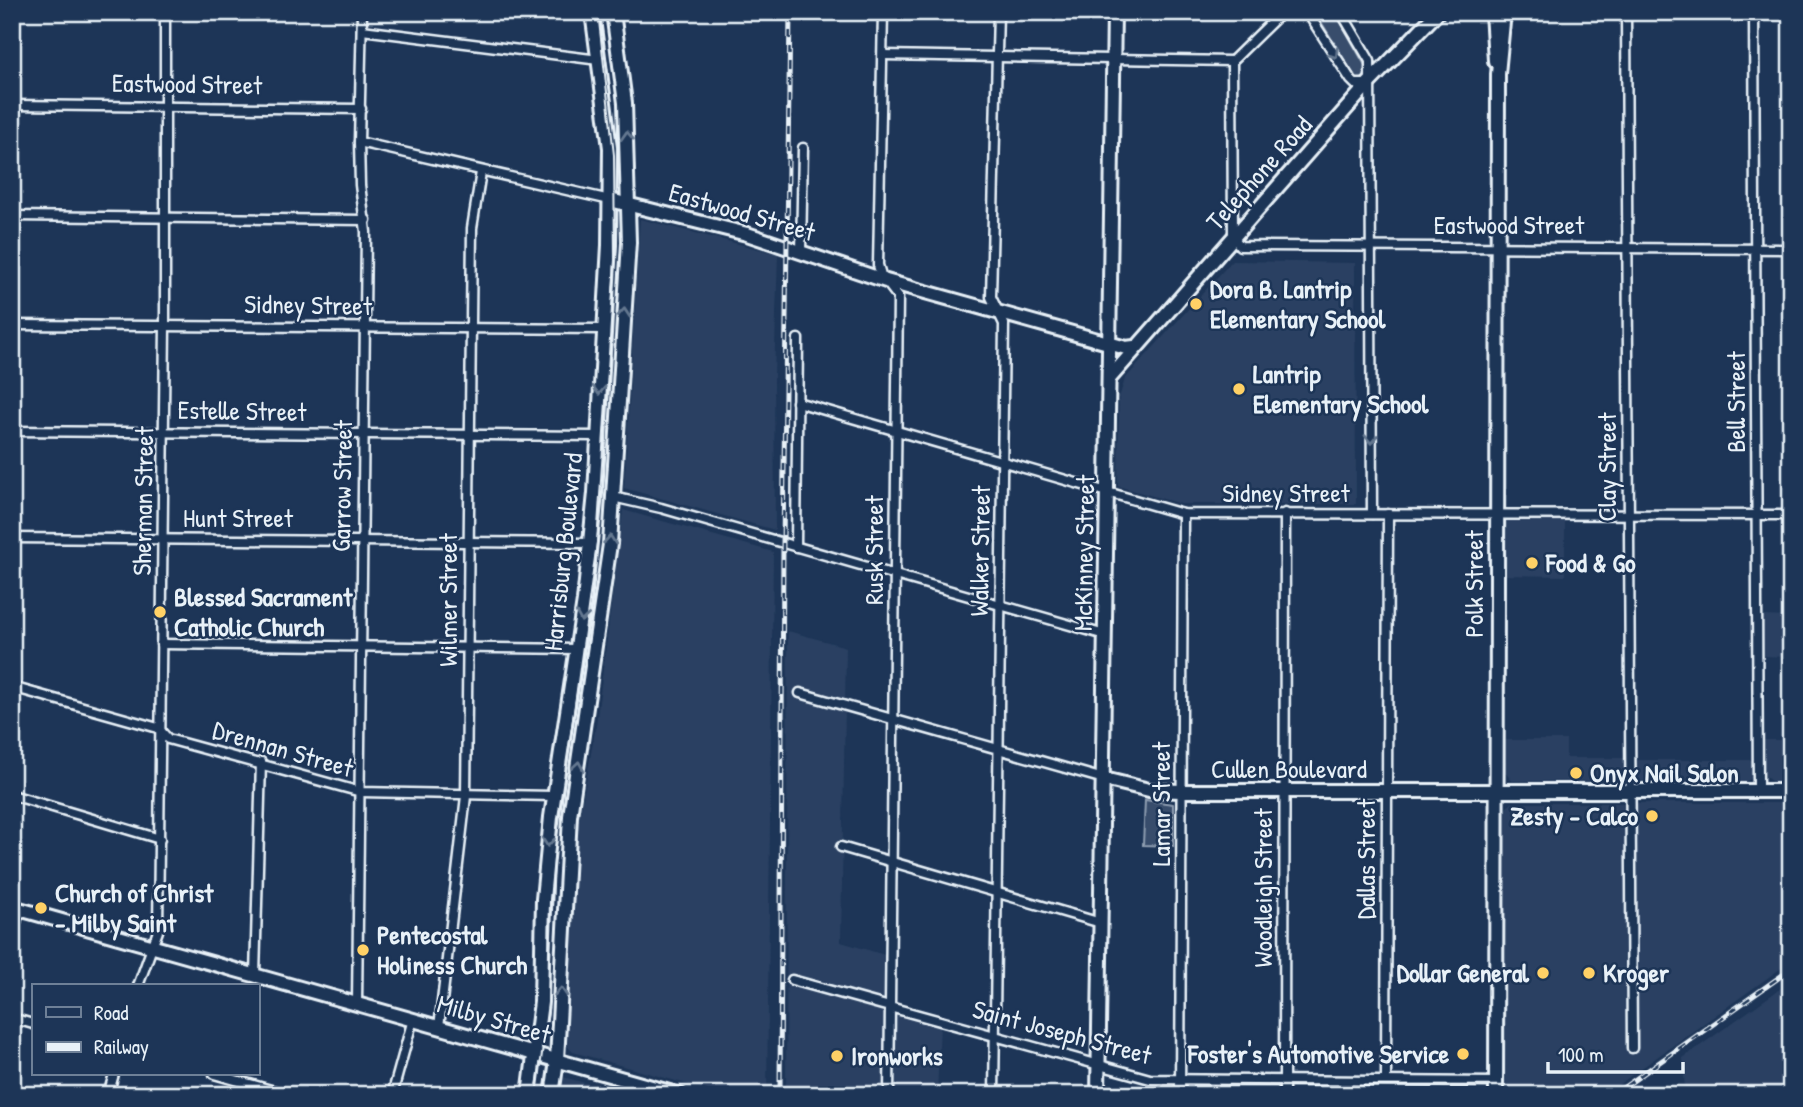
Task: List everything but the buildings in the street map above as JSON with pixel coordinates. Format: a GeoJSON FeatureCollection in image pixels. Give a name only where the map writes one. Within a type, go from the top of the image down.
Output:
{"type":"FeatureCollection","features":[{"type":"Feature","properties":{"kind":"street","name":"Sherman Street"},"geometry":{"type":"LineString","coordinates":[[139,984],[158,931],[158,728],[165,431],[165,12]]}},
{"type":"Feature","properties":{"kind":"street","name":"Garrow Street"},"geometry":{"type":"LineString","coordinates":[[358,1004],[366,327],[366,220],[359,185],[362,12]]}},
{"type":"Feature","properties":{"kind":"street","name":"Harrisburg Boulevard"},"geometry":{"type":"LineString","coordinates":[[529,1095],[541,1002],[544,899],[554,796],[577,649],[597,436],[610,200],[610,148],[592,12]]}},
{"type":"Feature","properties":{"kind":"street","name":"Harrisburg Boulevard"},"geometry":{"type":"LineString","coordinates":[[552,1095],[557,1060],[563,898],[570,816],[604,601],[613,497],[630,204],[625,103],[613,12]]}},
{"type":"Feature","properties":{"kind":"street","name":"Rusk Street"},"geometry":{"type":"LineString","coordinates":[[883,12],[878,265],[898,298],[889,1095]]}},
{"type":"Feature","properties":{"kind":"street","name":"Walker Street"},"geometry":{"type":"LineString","coordinates":[[994,1095],[1004,324],[991,297],[998,12]]}},
{"type":"Feature","properties":{"kind":"street","name":"McKinney Street"},"geometry":{"type":"LineString","coordinates":[[1098,1095],[1114,12]]}},
{"type":"Feature","properties":{"kind":"street"},"geometry":{"type":"LineString","coordinates":[[883,55],[1232,61],[1282,12]]}},
{"type":"Feature","properties":{"kind":"street"},"geometry":{"type":"LineString","coordinates":[[1307,12],[1354,84],[1368,84]]}},
{"type":"Feature","properties":{"kind":"street"},"geometry":{"type":"LineString","coordinates":[[1341,12],[1370,61],[1368,84],[1372,513]]}},
{"type":"Feature","properties":{"kind":"street","name":"Telephone Road"},"geometry":{"type":"LineString","coordinates":[[1109,379],[1129,359],[1134,347],[1368,84],[1438,12]]}},
{"type":"Feature","properties":{"kind":"street","name":"Polk Street"},"geometry":{"type":"LineString","coordinates":[[1492,12],[1498,74]]}},
{"type":"Feature","properties":{"kind":"street","name":"Polk Street"},"geometry":{"type":"LineString","coordinates":[[1496,1088],[1498,74],[1504,12]]}},
{"type":"Feature","properties":{"kind":"street","name":"Clay Street"},"geometry":{"type":"LineString","coordinates":[[1626,12],[1632,1048]]}},
{"type":"Feature","properties":{"kind":"street","name":"Bell Street"},"geometry":{"type":"LineString","coordinates":[[1754,12],[1758,791]]}},
{"type":"Feature","properties":{"kind":"street"},"geometry":{"type":"LineString","coordinates":[[362,30],[599,60]]}},
{"type":"Feature","properties":{"kind":"street"},"geometry":{"type":"LineString","coordinates":[[1232,61],[1233,237]]}},
{"type":"Feature","properties":{"kind":"street","name":"Eastwood Street"},"geometry":{"type":"LineString","coordinates":[[12,105],[361,109]]}},
{"type":"Feature","properties":{"kind":"street","name":"Eastwood Street"},"geometry":{"type":"LineString","coordinates":[[359,142],[630,204],[747,234],[886,281],[1109,343]]}},
{"type":"Feature","properties":{"kind":"street"},"geometry":{"type":"LineString","coordinates":[[801,252],[803,148]]}},
{"type":"Feature","properties":{"kind":"street","name":"Wilmer Street"},"geometry":{"type":"LineString","coordinates":[[439,1027],[466,796],[472,434],[472,228],[481,172]]}},
{"type":"Feature","properties":{"kind":"street"},"geometry":{"type":"LineString","coordinates":[[12,216],[366,220]]}},
{"type":"Feature","properties":{"kind":"street","name":"Eastwood Street"},"geometry":{"type":"LineString","coordinates":[[1233,237],[1240,246],[1248,249],[1791,249]]}},
{"type":"Feature","properties":{"kind":"street","name":"Sidney Street"},"geometry":{"type":"LineString","coordinates":[[12,325],[603,329]]}},
{"type":"Feature","properties":{"kind":"street"},"geometry":{"type":"LineString","coordinates":[[796,547],[798,339]]}},
{"type":"Feature","properties":{"kind":"street"},"geometry":{"type":"LineString","coordinates":[[1109,343],[1126,348],[1134,347]]}},
{"type":"Feature","properties":{"kind":"street","name":"Sidney Street"},"geometry":{"type":"LineString","coordinates":[[797,402],[1183,514],[1791,515]]}},
{"type":"Feature","properties":{"kind":"street","name":"Estelle Street"},"geometry":{"type":"LineString","coordinates":[[12,431],[597,436]]}},
{"type":"Feature","properties":{"kind":"street"},"geometry":{"type":"LineString","coordinates":[[613,497],[1105,635]]}},
{"type":"Feature","properties":{"kind":"street","name":"Woodleigh Street"},"geometry":{"type":"LineString","coordinates":[[1284,1095],[1285,513]]}},
{"type":"Feature","properties":{"kind":"street","name":"Lamar Street"},"geometry":{"type":"LineString","coordinates":[[1180,1095],[1183,514]]}},
{"type":"Feature","properties":{"kind":"street","name":"Dallas Street"},"geometry":{"type":"LineString","coordinates":[[1386,1080],[1388,514]]}},
{"type":"Feature","properties":{"kind":"street","name":"Hunt Street"},"geometry":{"type":"LineString","coordinates":[[12,538],[589,543]]}},
{"type":"Feature","properties":{"kind":"street"},"geometry":{"type":"LineString","coordinates":[[161,644],[577,649]]}},
{"type":"Feature","properties":{"kind":"street","name":"Drennan Street"},"geometry":{"type":"LineString","coordinates":[[12,687],[158,728],[168,739],[261,762],[360,792],[554,796]]}},
{"type":"Feature","properties":{"kind":"street","name":"Cullen Boulevard"},"geometry":{"type":"LineString","coordinates":[[800,693],[1149,790],[1791,791]]}},
{"type":"Feature","properties":{"kind":"street"},"geometry":{"type":"LineString","coordinates":[[255,975],[261,762]]}},
{"type":"Feature","properties":{"kind":"street"},"geometry":{"type":"LineString","coordinates":[[12,795],[160,839]]}},
{"type":"Feature","properties":{"kind":"street"},"geometry":{"type":"LineString","coordinates":[[841,847],[1101,923]]}},
{"type":"Feature","properties":{"kind":"street"},"geometry":{"type":"LineString","coordinates":[[12,935],[16,908]]}},
{"type":"Feature","properties":{"kind":"street","name":"Milby Street"},"geometry":{"type":"LineString","coordinates":[[16,908],[676,1094]]}},
{"type":"Feature","properties":{"kind":"street","name":"Saint Joseph Street"},"geometry":{"type":"LineString","coordinates":[[792,980],[1150,1079],[1284,1082],[1386,1080],[1496,1088]]}},
{"type":"Feature","properties":{"kind":"street"},"geometry":{"type":"LineString","coordinates":[[12,1018],[32,1024]]}},
{"type":"Feature","properties":{"kind":"street"},"geometry":{"type":"LineString","coordinates":[[392,1095],[413,1019]]}},
{"type":"Feature","properties":{"kind":"street"},"geometry":{"type":"LineString","coordinates":[[108,1095],[113,1076]]}},
{"type":"Feature","properties":{"kind":"street"},"geometry":{"type":"LineString","coordinates":[[221,1076],[289,1095]]}},
{"type":"Feature","properties":{"kind":"street"},"geometry":{"type":"LineString","coordinates":[[1684,1094],[1709,1095]]}},
{"type":"Feature","properties":{"kind":"street"},"geometry":{"type":"LineString","coordinates":[[1760,1095],[1791,1095]]}},
{"type":"Feature","properties":{"kind":"shaded area"},"geometry":{"type":"Polygon","coordinates":[[[1315,12],[1335,12],[1367,69],[1368,77],[1362,82],[1357,80],[1315,12]]]}},
{"type":"Feature","properties":{"kind":"shaded area"},"geometry":{"type":"Polygon","coordinates":[[[640,219],[778,254],[774,376],[775,530],[624,488],[640,219]]]}},
{"type":"Feature","properties":{"kind":"shaded area","name":"Lantrip Elementary School"},"geometry":{"type":"Polygon","coordinates":[[[1232,261],[1355,263],[1356,504],[1181,504],[1118,486],[1119,398],[1125,379],[1232,261]]]}},
{"type":"Feature","properties":{"kind":"shaded area"},"geometry":{"type":"Polygon","coordinates":[[[623,510],[773,552],[767,1095],[726,1095],[573,1052],[565,1044],[577,830],[596,726],[623,510]]]}},
{"type":"Feature","properties":{"kind":"shaded area"},"geometry":{"type":"Polygon","coordinates":[[[1565,519],[1565,576],[1503,575],[1505,521],[1565,519]]]}},
{"type":"Feature","properties":{"kind":"shaded area"},"geometry":{"type":"Polygon","coordinates":[[[1763,616],[1791,617],[1791,657],[1764,656],[1763,616]]]}},
{"type":"Feature","properties":{"kind":"shaded area"},"geometry":{"type":"Polygon","coordinates":[[[788,631],[846,647],[841,942],[888,956],[886,1009],[940,1023],[937,1095],[786,1095],[788,631]]]}},
{"type":"Feature","properties":{"kind":"shaded area"},"geometry":{"type":"Polygon","coordinates":[[[1503,740],[1566,740],[1566,758],[1626,758],[1627,775],[1623,780],[1612,782],[1512,781],[1504,771],[1503,740]]]}},
{"type":"Feature","properties":{"kind":"shaded area"},"geometry":{"type":"Polygon","coordinates":[[[1764,740],[1791,740],[1791,782],[1772,782],[1765,776],[1764,740]]]}},
{"type":"Feature","properties":{"kind":"shaded area"},"geometry":{"type":"Polygon","coordinates":[[[1635,760],[1754,760],[1754,776],[1745,783],[1641,783],[1635,777],[1635,760]]]}},
{"type":"Feature","properties":{"kind":"shaded area"},"geometry":{"type":"Polygon","coordinates":[[[1145,800],[1173,804],[1173,846],[1143,845],[1145,800]]]}},
{"type":"Feature","properties":{"kind":"shaded area"},"geometry":{"type":"Polygon","coordinates":[[[1512,803],[1791,803],[1791,961],[1604,1095],[1504,1095],[1503,816],[1505,809],[1512,803]]]}},
{"type":"Feature","properties":{"kind":"shaded area"},"geometry":{"type":"Polygon","coordinates":[[[1791,981],[1791,1092],[1685,1092],[1683,1058],[1791,981]]]}},
{"type":"Feature","properties":{"kind":"shaded area"},"geometry":{"type":"Polygon","coordinates":[[[559,1076],[630,1095],[554,1095],[559,1076]]]}},
{"type":"Feature","properties":{"kind":"tram line"},"geometry":{"type":"LineString","coordinates":[[536,1095],[548,1012],[554,859],[597,543],[615,260],[614,155],[598,12]]}},
{"type":"Feature","properties":{"kind":"railway"},"geometry":{"type":"LineString","coordinates":[[780,1095],[790,12]]}},
{"type":"Feature","properties":{"kind":"railway"},"geometry":{"type":"LineString","coordinates":[[1613,1095],[1791,969]]}},
{"type":"Feature","properties":{"kind":"place","name":"Dora B. Lantrip Elementary School"},"geometry":{"type":"Point","coordinates":[1196,304]}},
{"type":"Feature","properties":{"kind":"place","name":"Lantrip Elementary School"},"geometry":{"type":"Point","coordinates":[1239,389]}},
{"type":"Feature","properties":{"kind":"place","name":"Food & Go"},"geometry":{"type":"Point","coordinates":[1532,563]}},
{"type":"Feature","properties":{"kind":"place","name":"Blessed Sacrament Catholic Church"},"geometry":{"type":"Point","coordinates":[160,612]}},
{"type":"Feature","properties":{"kind":"place","name":"Onyx Nail Salon"},"geometry":{"type":"Point","coordinates":[1576,773]}},
{"type":"Feature","properties":{"kind":"place","name":"Zesty - Calco"},"geometry":{"type":"Point","coordinates":[1652,816]}},
{"type":"Feature","properties":{"kind":"place","name":"Church of Christ - Milby Saint"},"geometry":{"type":"Point","coordinates":[41,908]}},
{"type":"Feature","properties":{"kind":"place","name":"Pentecostal Holiness Church"},"geometry":{"type":"Point","coordinates":[363,950]}},
{"type":"Feature","properties":{"kind":"place","name":"Dollar General"},"geometry":{"type":"Point","coordinates":[1543,973]}},
{"type":"Feature","properties":{"kind":"place","name":"Kroger"},"geometry":{"type":"Point","coordinates":[1589,973]}},
{"type":"Feature","properties":{"kind":"place","name":"Foster's Automotive Service"},"geometry":{"type":"Point","coordinates":[1463,1054]}},
{"type":"Feature","properties":{"kind":"place","name":"Ironworks"},"geometry":{"type":"Point","coordinates":[837,1056]}}]}
